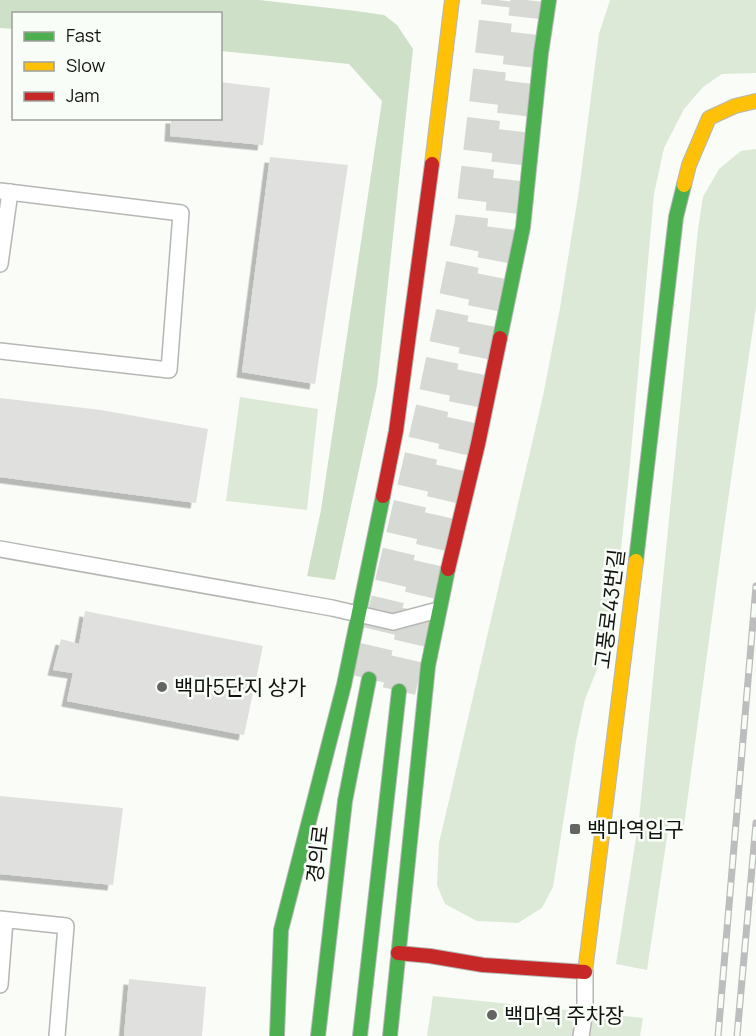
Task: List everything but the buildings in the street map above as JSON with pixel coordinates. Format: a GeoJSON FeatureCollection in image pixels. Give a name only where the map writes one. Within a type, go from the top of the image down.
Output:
{"type":"FeatureCollection","features":[{"type":"Feature","properties":{"kind":"main road"},"geometry":{"type":"LineString","coordinates":[[277,1036],[281,930],[344,685],[396,430],[453,0]]}},
{"type":"Feature","properties":{"kind":"main road"},"geometry":{"type":"LineString","coordinates":[[390,1036],[428,666],[438,610],[478,444],[523,227],[541,53],[549,0]]}},
{"type":"Feature","properties":{"kind":"main road","name":"고풍로43번길"},"geometry":{"type":"LineString","coordinates":[[585,973],[676,217],[688,165],[709,118],[735,106],[756,101]]}},
{"type":"Feature","properties":{"kind":"main road","name":"경의로"},"geometry":{"type":"LineString","coordinates":[[318,1036],[345,801],[369,679]]}},
{"type":"Feature","properties":{"kind":"main road"},"geometry":{"type":"LineString","coordinates":[[360,1036],[399,691]]}},
{"type":"Feature","properties":{"kind":"main road"},"geometry":{"type":"LineString","coordinates":[[398,953],[483,965],[585,973]]}},
{"type":"Feature","properties":{"kind":"lane"},"geometry":{"type":"LineString","coordinates":[[0,264],[5,192],[181,213],[169,370],[0,351]]}},
{"type":"Feature","properties":{"kind":"lane"},"geometry":{"type":"LineString","coordinates":[[0,549],[358,613],[393,622],[438,610]]}},
{"type":"Feature","properties":{"kind":"lane"},"geometry":{"type":"LineString","coordinates":[[0,985],[2,920],[66,926],[57,1036]]}},
{"type":"Feature","properties":{"kind":"lane"},"geometry":{"type":"LineString","coordinates":[[581,1036],[585,1011],[585,973]]}},
{"type":"Feature","properties":{"kind":"green space"},"geometry":{"type":"Polygon","coordinates":[[[0,0],[259,0],[384,15],[397,25],[413,49],[377,386],[335,580],[307,576],[321,510],[382,101],[349,64],[222,51],[222,12],[12,12],[12,29],[0,28],[0,0]]]}},
{"type":"Feature","properties":{"kind":"green space"},"geometry":{"type":"Polygon","coordinates":[[[610,0],[756,0],[756,73],[722,74],[703,87],[684,109],[664,148],[654,194],[630,464],[612,633],[585,699],[576,741],[553,887],[542,908],[518,923],[477,921],[445,904],[437,885],[439,843],[543,396],[579,190],[599,34],[610,0]]]}},
{"type":"Feature","properties":{"kind":"green space"},"geometry":{"type":"Polygon","coordinates":[[[756,149],[756,307],[684,825],[669,824],[647,970],[616,964],[639,819],[698,229],[703,197],[719,169],[741,151],[756,149]]]}},
{"type":"Feature","properties":{"kind":"green space"},"geometry":{"type":"Polygon","coordinates":[[[240,397],[318,409],[307,510],[226,501],[240,397]]]}},
{"type":"Feature","properties":{"kind":"green space"},"geometry":{"type":"Polygon","coordinates":[[[433,996],[643,1018],[640,1036],[427,1036],[433,996]]]}},
{"type":"Feature","properties":{"kind":"tunnel"},"geometry":{"type":"LineString","coordinates":[[369,679],[433,405],[471,224],[498,0]]}},
{"type":"Feature","properties":{"kind":"tunnel"},"geometry":{"type":"LineString","coordinates":[[399,691],[464,410],[500,229],[527,0]]}},
{"type":"Feature","properties":{"kind":"railway"},"geometry":{"type":"LineString","coordinates":[[718,1036],[756,586]]}},
{"type":"Feature","properties":{"kind":"railway"},"geometry":{"type":"LineString","coordinates":[[737,1036],[756,823]]}},
{"type":"Feature","properties":{"kind":"traffic: fast"},"geometry":{"type":"LineString","coordinates":[[500,338],[523,227],[541,53],[549,0]]}},
{"type":"Feature","properties":{"kind":"traffic: fast"},"geometry":{"type":"LineString","coordinates":[[636,561],[676,217],[684,185]]}},
{"type":"Feature","properties":{"kind":"traffic: fast"},"geometry":{"type":"LineString","coordinates":[[277,1036],[281,930],[344,685],[383,496]]}},
{"type":"Feature","properties":{"kind":"traffic: fast"},"geometry":{"type":"LineString","coordinates":[[390,1036],[428,666],[448,569]]}},
{"type":"Feature","properties":{"kind":"traffic: fast"},"geometry":{"type":"LineString","coordinates":[[318,1036],[345,801],[369,679]]}},
{"type":"Feature","properties":{"kind":"traffic: fast"},"geometry":{"type":"LineString","coordinates":[[360,1036],[399,691]]}},
{"type":"Feature","properties":{"kind":"traffic: slow"},"geometry":{"type":"LineString","coordinates":[[432,164],[452,0]]}},
{"type":"Feature","properties":{"kind":"traffic: slow"},"geometry":{"type":"LineString","coordinates":[[684,185],[689,165],[709,118],[735,106],[756,101]]}},
{"type":"Feature","properties":{"kind":"traffic: slow"},"geometry":{"type":"LineString","coordinates":[[585,972],[636,561]]}},
{"type":"Feature","properties":{"kind":"traffic: jam"},"geometry":{"type":"LineString","coordinates":[[383,496],[396,431],[432,164]]}},
{"type":"Feature","properties":{"kind":"traffic: jam"},"geometry":{"type":"LineString","coordinates":[[448,569],[478,444],[500,338]]}},
{"type":"Feature","properties":{"kind":"traffic: jam"},"geometry":{"type":"LineString","coordinates":[[398,953],[483,965],[585,972]]}},
{"type":"Feature","properties":{"kind":"place","name":"백마5단지 상가"},"geometry":{"type":"Point","coordinates":[162,687]}},
{"type":"Feature","properties":{"kind":"place","name":"백마역입구"},"geometry":{"type":"Point","coordinates":[575,829]}},
{"type":"Feature","properties":{"kind":"place","name":"백마역 주차장"},"geometry":{"type":"Point","coordinates":[492,1015]}}]}
